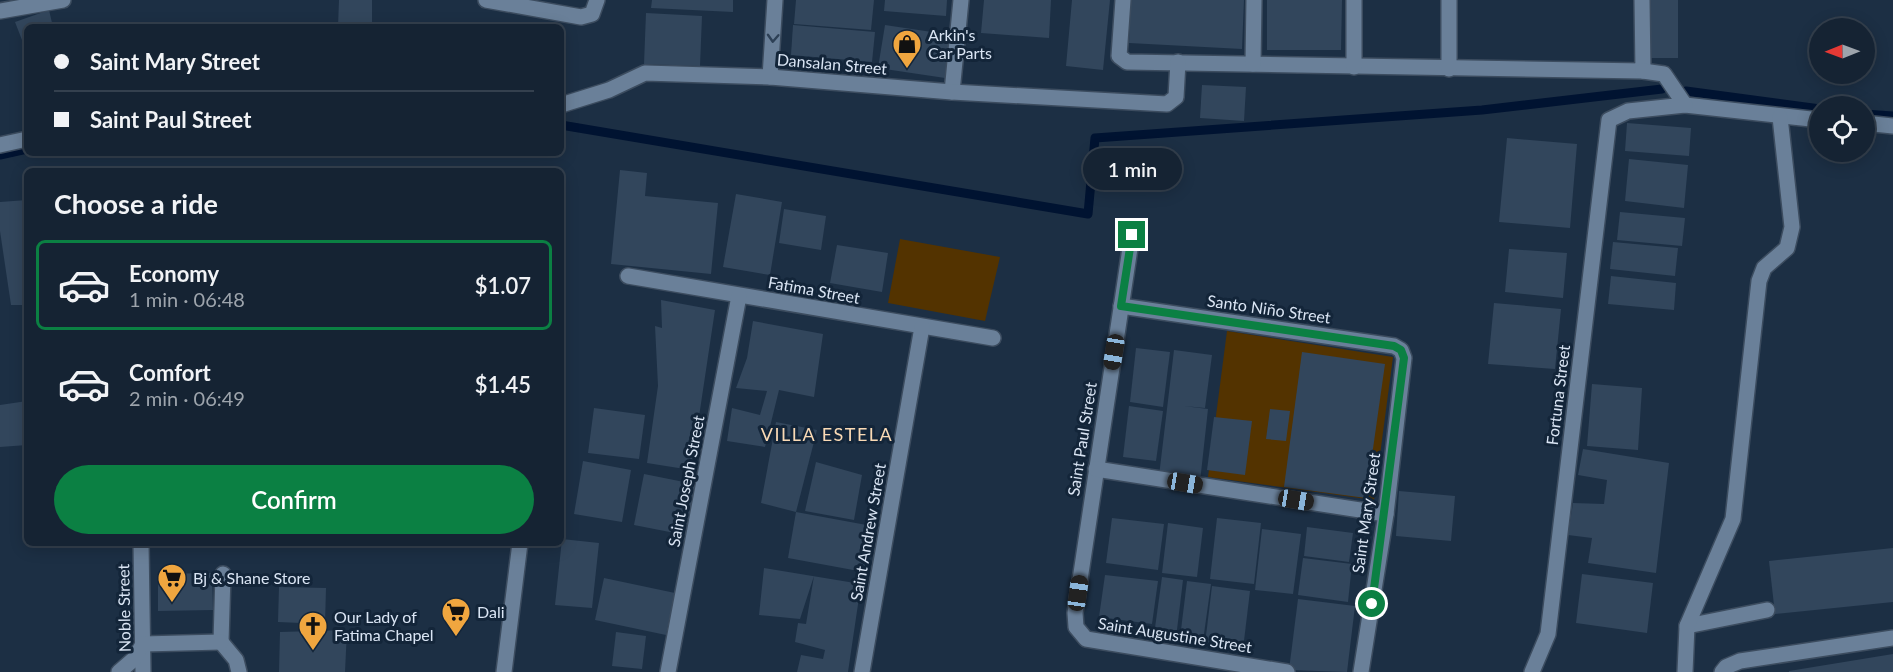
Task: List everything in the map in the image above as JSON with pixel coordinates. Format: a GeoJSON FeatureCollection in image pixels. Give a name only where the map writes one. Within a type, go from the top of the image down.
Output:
{"type":"FeatureCollection","features":[{"type":"Feature","properties":{"kind":"street"},"geometry":{"type":"LineString","coordinates":[[0,11],[63,0]]}},
{"type":"Feature","properties":{"kind":"street"},"geometry":{"type":"LineString","coordinates":[[486,0],[581,17],[594,7]]}},
{"type":"Feature","properties":{"kind":"street"},"geometry":{"type":"LineString","coordinates":[[770,77],[775,0]]}},
{"type":"Feature","properties":{"kind":"street"},"geometry":{"type":"LineString","coordinates":[[951,92],[961,0]]}},
{"type":"Feature","properties":{"kind":"street"},"geometry":{"type":"LineString","coordinates":[[1123,0],[1119,56],[1121,60],[1354,67],[1643,71],[1664,74],[1685,105],[1809,119]]}},
{"type":"Feature","properties":{"kind":"street"},"geometry":{"type":"LineString","coordinates":[[1253,63],[1254,0]]}},
{"type":"Feature","properties":{"kind":"street"},"geometry":{"type":"LineString","coordinates":[[1354,0],[1354,67]]}},
{"type":"Feature","properties":{"kind":"street"},"geometry":{"type":"LineString","coordinates":[[1449,0],[1449,69]]}},
{"type":"Feature","properties":{"kind":"street"},"geometry":{"type":"LineString","coordinates":[[1642,0],[1643,71]]}},
{"type":"Feature","properties":{"kind":"street","name":"Dansalan Street"},"geometry":{"type":"LineString","coordinates":[[564,104],[609,90],[645,73],[770,77],[951,92],[1167,104],[1176,97],[1178,62]]}},
{"type":"Feature","properties":{"kind":"street","name":"Fortuna Street"},"geometry":{"type":"LineString","coordinates":[[1532,672],[1548,634],[1609,120],[1628,111],[1685,105]]}},
{"type":"Feature","properties":{"kind":"street"},"geometry":{"type":"LineString","coordinates":[[1685,672],[1688,626],[1733,519],[1759,281],[1764,268],[1787,248],[1792,227],[1780,117]]}},
{"type":"Feature","properties":{"kind":"street"},"geometry":{"type":"LineString","coordinates":[[1875,124],[1893,126]]}},
{"type":"Feature","properties":{"kind":"street"},"geometry":{"type":"LineString","coordinates":[[0,145],[24,140]]}},
{"type":"Feature","properties":{"kind":"street","name":"Saint Paul Street"},"geometry":{"type":"LineString","coordinates":[[1076,613],[1132,235]]}},
{"type":"Feature","properties":{"kind":"street","name":"Fatima Street"},"geometry":{"type":"LineString","coordinates":[[628,276],[993,338]]}},
{"type":"Feature","properties":{"kind":"street","name":"Saint Joseph Street"},"geometry":{"type":"LineString","coordinates":[[668,672],[739,296]]}},
{"type":"Feature","properties":{"kind":"street","name":"Santo Niño Street"},"geometry":{"type":"LineString","coordinates":[[1121,306],[1394,346],[1401,350],[1404,358]]}},
{"type":"Feature","properties":{"kind":"street","name":"Saint Andrew Street"},"geometry":{"type":"LineString","coordinates":[[862,672],[922,327]]}},
{"type":"Feature","properties":{"kind":"street","name":"Saint Mary Street"},"geometry":{"type":"LineString","coordinates":[[1361,672],[1386,514],[1404,358]]}},
{"type":"Feature","properties":{"kind":"street"},"geometry":{"type":"LineString","coordinates":[[1096,469],[1386,514]]}},
{"type":"Feature","properties":{"kind":"street","name":"Noble Street"},"geometry":{"type":"LineString","coordinates":[[141,546],[143,672]]}},
{"type":"Feature","properties":{"kind":"street"},"geometry":{"type":"LineString","coordinates":[[504,672],[520,546]]}},
{"type":"Feature","properties":{"kind":"street"},"geometry":{"type":"LineString","coordinates":[[223,574],[221,642],[236,660],[239,672]]}},
{"type":"Feature","properties":{"kind":"street"},"geometry":{"type":"LineString","coordinates":[[1688,626],[1767,610]]}},
{"type":"Feature","properties":{"kind":"street","name":"Saint Augustine Street"},"geometry":{"type":"LineString","coordinates":[[1076,613],[1076,627],[1086,639],[1287,672]]}},
{"type":"Feature","properties":{"kind":"street"},"geometry":{"type":"LineString","coordinates":[[1722,672],[1726,667],[1740,661],[1893,638]]}},
{"type":"Feature","properties":{"kind":"street"},"geometry":{"type":"LineString","coordinates":[[119,672],[134,659],[143,644],[221,642]]}},
{"type":"Feature","properties":{"kind":"shaded area"},"geometry":{"type":"Polygon","coordinates":[[[900,239],[1000,257],[985,321],[888,303],[900,239]]]}},
{"type":"Feature","properties":{"kind":"shaded area"},"geometry":{"type":"Polygon","coordinates":[[[1227,331],[1393,357],[1374,500],[1208,477],[1227,331]]]}},
{"type":"Feature","properties":{"kind":"building"},"geometry":{"type":"Polygon","coordinates":[[[339,0],[372,0],[372,24],[338,24],[339,0]]]}},
{"type":"Feature","properties":{"kind":"building"},"geometry":{"type":"Polygon","coordinates":[[[652,0],[733,0],[733,12],[651,8],[652,0]]]}},
{"type":"Feature","properties":{"kind":"building"},"geometry":{"type":"Polygon","coordinates":[[[796,0],[874,0],[871,30],[794,24],[796,0]]]}},
{"type":"Feature","properties":{"kind":"building"},"geometry":{"type":"Polygon","coordinates":[[[885,0],[947,0],[946,16],[884,11],[885,0]]]}},
{"type":"Feature","properties":{"kind":"building"},"geometry":{"type":"Polygon","coordinates":[[[984,0],[1051,0],[1049,38],[981,33],[984,0]]]}},
{"type":"Feature","properties":{"kind":"building"},"geometry":{"type":"Polygon","coordinates":[[[1072,0],[1110,0],[1103,70],[1066,66],[1072,0]]]}},
{"type":"Feature","properties":{"kind":"building"},"geometry":{"type":"Polygon","coordinates":[[[1131,0],[1244,0],[1242,49],[1129,43],[1131,0]]]}},
{"type":"Feature","properties":{"kind":"building"},"geometry":{"type":"Polygon","coordinates":[[[1267,0],[1342,0],[1341,50],[1267,50],[1267,0]]]}},
{"type":"Feature","properties":{"kind":"building"},"geometry":{"type":"Polygon","coordinates":[[[1648,0],[1678,0],[1678,58],[1648,58],[1648,0]]]}},
{"type":"Feature","properties":{"kind":"building"},"geometry":{"type":"Polygon","coordinates":[[[49,10],[52,24],[24,24],[24,45],[15,22],[49,10]]]}},
{"type":"Feature","properties":{"kind":"building"},"geometry":{"type":"Polygon","coordinates":[[[646,13],[702,16],[700,66],[644,64],[646,13]]]}},
{"type":"Feature","properties":{"kind":"building"},"geometry":{"type":"Polygon","coordinates":[[[793,25],[875,32],[872,62],[791,55],[793,25]]]}},
{"type":"Feature","properties":{"kind":"building"},"geometry":{"type":"Polygon","coordinates":[[[885,25],[952,35],[945,78],[878,68],[885,25]]]}},
{"type":"Feature","properties":{"kind":"building"},"geometry":{"type":"Polygon","coordinates":[[[1202,85],[1246,87],[1244,121],[1200,118],[1202,85]]]}},
{"type":"Feature","properties":{"kind":"building"},"geometry":{"type":"Polygon","coordinates":[[[1627,123],[1691,128],[1689,156],[1625,151],[1627,123]]]}},
{"type":"Feature","properties":{"kind":"building"},"geometry":{"type":"Polygon","coordinates":[[[1507,138],[1577,144],[1570,228],[1499,222],[1507,138]]]}},
{"type":"Feature","properties":{"kind":"building"},"geometry":{"type":"Polygon","coordinates":[[[1629,159],[1688,165],[1684,208],[1625,201],[1629,159]]]}},
{"type":"Feature","properties":{"kind":"building"},"geometry":{"type":"Polygon","coordinates":[[[620,170],[647,173],[645,196],[718,203],[711,274],[611,264],[620,170]]]}},
{"type":"Feature","properties":{"kind":"building"},"geometry":{"type":"Polygon","coordinates":[[[736,194],[782,202],[770,275],[723,267],[736,194]]]}},
{"type":"Feature","properties":{"kind":"building"},"geometry":{"type":"Polygon","coordinates":[[[24,200],[24,305],[11,305],[0,231],[0,202],[24,200]]]}},
{"type":"Feature","properties":{"kind":"building"},"geometry":{"type":"Polygon","coordinates":[[[784,209],[826,216],[821,250],[779,243],[784,209]]]}},
{"type":"Feature","properties":{"kind":"building"},"geometry":{"type":"Polygon","coordinates":[[[1620,212],[1685,218],[1682,246],[1617,240],[1620,212]]]}},
{"type":"Feature","properties":{"kind":"building"},"geometry":{"type":"Polygon","coordinates":[[[1613,242],[1678,248],[1675,276],[1610,269],[1613,242]]]}},
{"type":"Feature","properties":{"kind":"building"},"geometry":{"type":"Polygon","coordinates":[[[837,245],[888,253],[882,292],[830,283],[837,245]]]}},
{"type":"Feature","properties":{"kind":"building"},"geometry":{"type":"Polygon","coordinates":[[[1509,249],[1567,253],[1563,298],[1505,292],[1509,249]]]}},
{"type":"Feature","properties":{"kind":"building"},"geometry":{"type":"Polygon","coordinates":[[[1611,276],[1676,283],[1674,310],[1608,304],[1611,276]]]}},
{"type":"Feature","properties":{"kind":"building"},"geometry":{"type":"Polygon","coordinates":[[[661,300],[715,310],[691,470],[647,463],[658,386],[655,326],[662,328],[661,300]]]}},
{"type":"Feature","properties":{"kind":"building"},"geometry":{"type":"Polygon","coordinates":[[[1494,303],[1561,309],[1555,369],[1488,364],[1494,303]]]}},
{"type":"Feature","properties":{"kind":"building"},"geometry":{"type":"Polygon","coordinates":[[[753,321],[823,334],[814,397],[779,390],[765,447],[727,441],[732,408],[760,415],[767,391],[736,388],[747,358],[753,321]]]}},
{"type":"Feature","properties":{"kind":"building"},"geometry":{"type":"Polygon","coordinates":[[[1136,348],[1170,352],[1163,407],[1130,402],[1136,348]]]}},
{"type":"Feature","properties":{"kind":"building"},"geometry":{"type":"Polygon","coordinates":[[[1174,350],[1212,355],[1205,408],[1184,406],[1208,409],[1200,482],[1159,476],[1174,350]]]}},
{"type":"Feature","properties":{"kind":"building"},"geometry":{"type":"Polygon","coordinates":[[[1302,352],[1385,364],[1366,498],[1284,487],[1302,352]]]}},
{"type":"Feature","properties":{"kind":"building"},"geometry":{"type":"Polygon","coordinates":[[[1592,384],[1642,388],[1638,450],[1587,446],[1592,384]]]}},
{"type":"Feature","properties":{"kind":"building"},"geometry":{"type":"Polygon","coordinates":[[[24,401],[24,445],[0,447],[0,405],[24,401]]]}},
{"type":"Feature","properties":{"kind":"building"},"geometry":{"type":"Polygon","coordinates":[[[1129,406],[1163,411],[1156,461],[1123,457],[1129,406]]]}},
{"type":"Feature","properties":{"kind":"building"},"geometry":{"type":"Polygon","coordinates":[[[594,408],[645,415],[639,459],[588,453],[594,408]]]}},
{"type":"Feature","properties":{"kind":"building"},"geometry":{"type":"Polygon","coordinates":[[[1270,409],[1290,411],[1286,441],[1266,439],[1270,409]]]}},
{"type":"Feature","properties":{"kind":"building"},"geometry":{"type":"Polygon","coordinates":[[[1214,417],[1252,421],[1245,475],[1207,470],[1214,417]]]}},
{"type":"Feature","properties":{"kind":"building"},"geometry":{"type":"Polygon","coordinates":[[[776,422],[817,430],[796,512],[761,503],[776,422]]]}},
{"type":"Feature","properties":{"kind":"building"},"geometry":{"type":"Polygon","coordinates":[[[1583,449],[1669,463],[1656,573],[1588,563],[1592,538],[1568,535],[1573,503],[1604,504],[1607,480],[1578,475],[1583,449]]]}},
{"type":"Feature","properties":{"kind":"building"},"geometry":{"type":"Polygon","coordinates":[[[583,461],[631,470],[622,522],[574,514],[583,461]]]}},
{"type":"Feature","properties":{"kind":"building"},"geometry":{"type":"Polygon","coordinates":[[[816,462],[862,475],[854,520],[805,511],[816,462]]]}},
{"type":"Feature","properties":{"kind":"building"},"geometry":{"type":"Polygon","coordinates":[[[644,474],[699,485],[690,536],[634,525],[644,474]]]}},
{"type":"Feature","properties":{"kind":"building"},"geometry":{"type":"Polygon","coordinates":[[[1399,491],[1455,496],[1451,541],[1396,536],[1399,491]]]}},
{"type":"Feature","properties":{"kind":"building"},"geometry":{"type":"Polygon","coordinates":[[[796,512],[872,526],[864,572],[788,558],[796,512]]]}},
{"type":"Feature","properties":{"kind":"building"},"geometry":{"type":"Polygon","coordinates":[[[1112,518],[1164,524],[1158,570],[1106,563],[1112,518]]]}},
{"type":"Feature","properties":{"kind":"building"},"geometry":{"type":"Polygon","coordinates":[[[1217,518],[1261,523],[1254,584],[1210,579],[1217,518]]]}},
{"type":"Feature","properties":{"kind":"building"},"geometry":{"type":"Polygon","coordinates":[[[1168,523],[1203,528],[1197,577],[1162,573],[1168,523]]]}},
{"type":"Feature","properties":{"kind":"building"},"geometry":{"type":"Polygon","coordinates":[[[1307,527],[1353,533],[1349,562],[1304,556],[1307,527]]]}},
{"type":"Feature","properties":{"kind":"building"},"geometry":{"type":"Polygon","coordinates":[[[1262,529],[1301,534],[1293,594],[1255,590],[1262,529]]]}},
{"type":"Feature","properties":{"kind":"building"},"geometry":{"type":"Polygon","coordinates":[[[564,539],[599,543],[592,608],[555,605],[564,539]]]}},
{"type":"Feature","properties":{"kind":"building"},"geometry":{"type":"Polygon","coordinates":[[[1893,548],[1893,602],[1775,614],[1769,561],[1893,548]]]}},
{"type":"Feature","properties":{"kind":"building"},"geometry":{"type":"Polygon","coordinates":[[[1303,558],[1352,564],[1348,602],[1298,595],[1303,558]]]}},
{"type":"Feature","properties":{"kind":"building"},"geometry":{"type":"Polygon","coordinates":[[[764,568],[814,576],[800,619],[759,615],[764,568]]]}},
{"type":"Feature","properties":{"kind":"building"},"geometry":{"type":"Polygon","coordinates":[[[212,573],[213,610],[158,611],[158,574],[212,573]]]}},
{"type":"Feature","properties":{"kind":"building"},"geometry":{"type":"Polygon","coordinates":[[[1582,574],[1653,583],[1647,633],[1576,623],[1582,574]]]}},
{"type":"Feature","properties":{"kind":"building"},"geometry":{"type":"Polygon","coordinates":[[[1105,575],[1158,581],[1152,624],[1099,617],[1105,575]]]}},
{"type":"Feature","properties":{"kind":"building"},"geometry":{"type":"Polygon","coordinates":[[[814,576],[861,584],[848,672],[797,672],[801,655],[823,659],[825,650],[795,642],[798,623],[806,624],[814,576]]]}},
{"type":"Feature","properties":{"kind":"building"},"geometry":{"type":"Polygon","coordinates":[[[1162,577],[1183,580],[1176,638],[1154,635],[1162,577]]]}},
{"type":"Feature","properties":{"kind":"building"},"geometry":{"type":"Polygon","coordinates":[[[604,578],[675,593],[666,635],[595,620],[604,578]]]}},
{"type":"Feature","properties":{"kind":"building"},"geometry":{"type":"Polygon","coordinates":[[[1187,581],[1211,584],[1203,641],[1180,638],[1187,581]]]}},
{"type":"Feature","properties":{"kind":"building"},"geometry":{"type":"Polygon","coordinates":[[[1212,586],[1250,591],[1243,649],[1205,644],[1212,586]]]}},
{"type":"Feature","properties":{"kind":"building"},"geometry":{"type":"Polygon","coordinates":[[[279,587],[326,588],[325,624],[278,622],[279,587]]]}},
{"type":"Feature","properties":{"kind":"building"},"geometry":{"type":"Polygon","coordinates":[[[1298,599],[1355,606],[1347,672],[1289,670],[1298,599]]]}},
{"type":"Feature","properties":{"kind":"building","name":"Our Lady of Fatima Chapel"},"geometry":{"type":"Polygon","coordinates":[[[347,630],[345,672],[279,672],[280,632],[347,630]]]}},
{"type":"Feature","properties":{"kind":"building"},"geometry":{"type":"Polygon","coordinates":[[[616,632],[646,636],[642,669],[612,666],[616,632]]]}},
{"type":"Feature","properties":{"kind":"building"},"geometry":{"type":"Polygon","coordinates":[[[1893,654],[1893,672],[1789,672],[1789,671],[1893,654]]]}},
{"type":"Feature","properties":{"kind":"waterway"},"geometry":{"type":"LineString","coordinates":[[564,126],[1088,214],[1095,138],[1482,110],[1662,89]]}},
{"type":"Feature","properties":{"kind":"waterway"},"geometry":{"type":"LineString","coordinates":[[1686,91],[1809,108]]}},
{"type":"Feature","properties":{"kind":"waterway"},"geometry":{"type":"LineString","coordinates":[[1875,115],[1893,116]]}},
{"type":"Feature","properties":{"kind":"waterway"},"geometry":{"type":"LineString","coordinates":[[0,155],[24,150]]}},
{"type":"Feature","properties":{"kind":"place","name":"Arkin's Car Parts"},"geometry":{"type":"Point","coordinates":[907,70]}},
{"type":"Feature","properties":{"kind":"place","name":"Bj & Shane Store"},"geometry":{"type":"Point","coordinates":[172,604]}},
{"type":"Feature","properties":{"kind":"place","name":"Dali"},"geometry":{"type":"Point","coordinates":[456,638]}},
{"type":"Feature","properties":{"kind":"place","name":"Our Lady of Fatima Chapel"},"geometry":{"type":"Point","coordinates":[313,652]}},
{"type":"Feature","properties":{"kind":"district","name":"VILLA ESTELA"},"geometry":{"type":"Point","coordinates":[827,435]}},
{"type":"Feature","properties":{"kind":"route"},"geometry":{"type":"LineString","coordinates":[[1132,235],[1121,306],[1394,346],[1401,350],[1404,358],[1386,514],[1372,604]]}}]}
